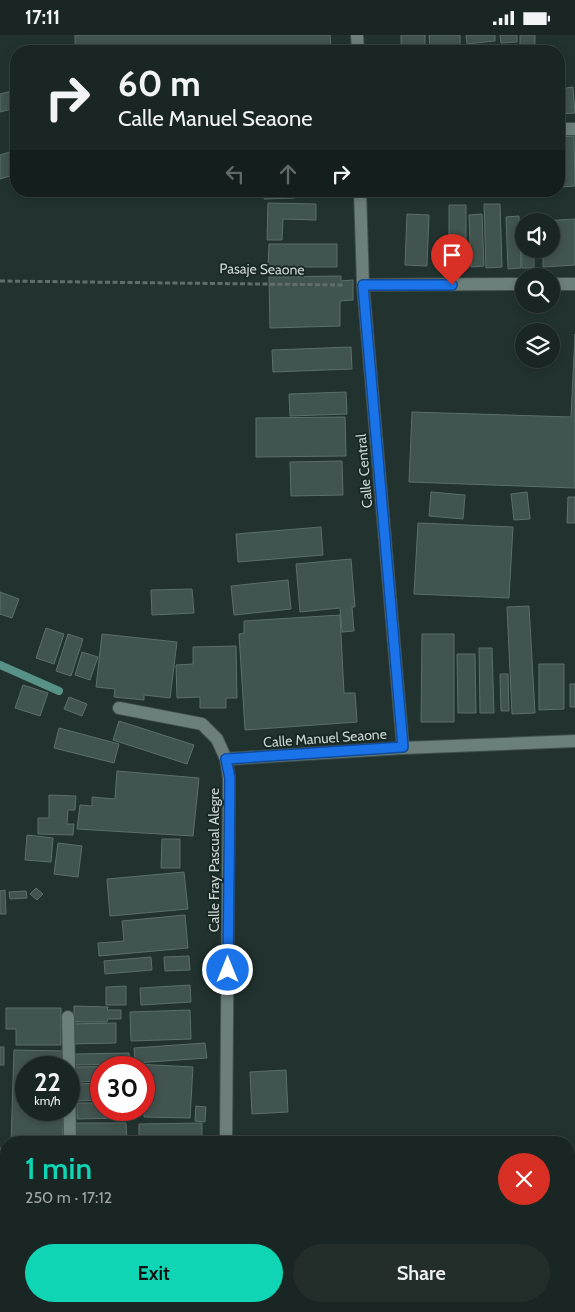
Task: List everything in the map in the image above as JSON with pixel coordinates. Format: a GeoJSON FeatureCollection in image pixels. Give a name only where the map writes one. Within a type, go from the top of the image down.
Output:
{"type":"FeatureCollection","features":[{"type":"Feature","properties":{"kind":"street","name":"Calle Central"},"geometry":{"type":"LineString","coordinates":[[360,197],[363,285],[403,747]]}},
{"type":"Feature","properties":{"kind":"street"},"geometry":{"type":"LineString","coordinates":[[363,285],[515,284]]}},
{"type":"Feature","properties":{"kind":"street"},"geometry":{"type":"LineString","coordinates":[[560,284],[575,284]]}},
{"type":"Feature","properties":{"kind":"street","name":"Calle Fray Pascual Alegre"},"geometry":{"type":"LineString","coordinates":[[119,708],[202,724],[217,739],[226,759],[230,778],[226,1136]]}},
{"type":"Feature","properties":{"kind":"street","name":"Calle Manuel Seaone"},"geometry":{"type":"LineString","coordinates":[[226,759],[403,747],[575,741]]}},
{"type":"Feature","properties":{"kind":"street"},"geometry":{"type":"LineString","coordinates":[[68,1017],[69,1056]]}},
{"type":"Feature","properties":{"kind":"street"},"geometry":{"type":"LineString","coordinates":[[70,1121],[70,1136]]}},
{"type":"Feature","properties":{"kind":"path","name":"Pasaje Seaone"},"geometry":{"type":"LineString","coordinates":[[0,281],[363,285]]}},
{"type":"Feature","properties":{"kind":"building"},"geometry":{"type":"Polygon","coordinates":[[[75,35],[330,35],[331,45],[75,45],[75,35]]]}},
{"type":"Feature","properties":{"kind":"building"},"geometry":{"type":"Polygon","coordinates":[[[401,35],[425,35],[425,45],[401,45],[401,35]]]}},
{"type":"Feature","properties":{"kind":"building"},"geometry":{"type":"Polygon","coordinates":[[[429,35],[460,35],[460,45],[430,45],[429,35]]]}},
{"type":"Feature","properties":{"kind":"building"},"geometry":{"type":"Polygon","coordinates":[[[466,35],[495,35],[495,41],[467,44],[466,35]]]}},
{"type":"Feature","properties":{"kind":"building"},"geometry":{"type":"Polygon","coordinates":[[[500,35],[517,35],[517,42],[501,43],[500,35]]]}},
{"type":"Feature","properties":{"kind":"building"},"geometry":{"type":"Polygon","coordinates":[[[520,35],[535,35],[535,45],[520,45],[520,35]]]}},
{"type":"Feature","properties":{"kind":"building"},"geometry":{"type":"Polygon","coordinates":[[[573,87],[575,113],[565,114],[565,88],[573,87]]]}},
{"type":"Feature","properties":{"kind":"building"},"geometry":{"type":"Polygon","coordinates":[[[10,92],[10,110],[0,112],[0,94],[10,92]]]}},
{"type":"Feature","properties":{"kind":"building"},"geometry":{"type":"Polygon","coordinates":[[[574,136],[575,186],[565,187],[565,137],[574,136]]]}},
{"type":"Feature","properties":{"kind":"building"},"geometry":{"type":"Polygon","coordinates":[[[10,152],[10,176],[0,179],[0,155],[10,152]]]}},
{"type":"Feature","properties":{"kind":"building"},"geometry":{"type":"Polygon","coordinates":[[[264,197],[295,197],[295,198],[264,199],[264,197]]]}},
{"type":"Feature","properties":{"kind":"building"},"geometry":{"type":"Polygon","coordinates":[[[268,203],[316,204],[316,220],[283,219],[282,240],[267,240],[268,203]]]}},
{"type":"Feature","properties":{"kind":"building"},"geometry":{"type":"Polygon","coordinates":[[[484,204],[500,204],[502,267],[486,268],[484,204]]]}},
{"type":"Feature","properties":{"kind":"building"},"geometry":{"type":"Polygon","coordinates":[[[449,205],[466,205],[466,261],[449,261],[449,205]]]}},
{"type":"Feature","properties":{"kind":"building"},"geometry":{"type":"Polygon","coordinates":[[[407,214],[429,215],[427,266],[405,265],[407,214]]]}},
{"type":"Feature","properties":{"kind":"building"},"geometry":{"type":"Polygon","coordinates":[[[482,214],[484,266],[471,267],[469,215],[482,214]]]}},
{"type":"Feature","properties":{"kind":"building"},"geometry":{"type":"Polygon","coordinates":[[[515,216],[515,258],[521,258],[521,268],[508,269],[506,217],[515,216]]]}},
{"type":"Feature","properties":{"kind":"building"},"geometry":{"type":"Polygon","coordinates":[[[575,219],[575,265],[543,267],[543,258],[560,258],[560,220],[575,219]]]}},
{"type":"Feature","properties":{"kind":"building"},"geometry":{"type":"Polygon","coordinates":[[[269,244],[337,244],[337,267],[268,267],[269,244]]]}},
{"type":"Feature","properties":{"kind":"building"},"geometry":{"type":"Polygon","coordinates":[[[522,258],[534,258],[534,268],[522,268],[522,258]]]}},
{"type":"Feature","properties":{"kind":"building"},"geometry":{"type":"Polygon","coordinates":[[[341,276],[341,281],[353,280],[353,300],[340,301],[340,326],[270,328],[269,277],[341,276]]]}},
{"type":"Feature","properties":{"kind":"building"},"geometry":{"type":"Polygon","coordinates":[[[575,334],[575,488],[409,482],[412,412],[571,417],[575,334]]]}},
{"type":"Feature","properties":{"kind":"building"},"geometry":{"type":"Polygon","coordinates":[[[351,347],[352,369],[273,372],[272,350],[351,347]]]}},
{"type":"Feature","properties":{"kind":"building"},"geometry":{"type":"Polygon","coordinates":[[[346,392],[347,414],[290,416],[289,394],[346,392]]]}},
{"type":"Feature","properties":{"kind":"building"},"geometry":{"type":"Polygon","coordinates":[[[345,417],[346,456],[256,457],[256,418],[345,417]]]}},
{"type":"Feature","properties":{"kind":"building"},"geometry":{"type":"Polygon","coordinates":[[[342,461],[343,495],[291,496],[290,462],[342,461]]]}},
{"type":"Feature","properties":{"kind":"building"},"geometry":{"type":"Polygon","coordinates":[[[431,492],[465,495],[463,519],[429,516],[431,492]]]}},
{"type":"Feature","properties":{"kind":"building"},"geometry":{"type":"Polygon","coordinates":[[[527,492],[530,519],[514,520],[511,494],[527,492]]]}},
{"type":"Feature","properties":{"kind":"building"},"geometry":{"type":"Polygon","coordinates":[[[568,497],[575,497],[575,523],[567,523],[568,497]]]}},
{"type":"Feature","properties":{"kind":"building"},"geometry":{"type":"Polygon","coordinates":[[[418,523],[513,527],[509,598],[414,594],[418,523]]]}},
{"type":"Feature","properties":{"kind":"building"},"geometry":{"type":"Polygon","coordinates":[[[321,527],[323,555],[238,562],[236,534],[321,527]]]}},
{"type":"Feature","properties":{"kind":"building"},"geometry":{"type":"Polygon","coordinates":[[[351,559],[355,607],[352,607],[354,631],[342,632],[340,608],[300,612],[296,564],[351,559]]]}},
{"type":"Feature","properties":{"kind":"building"},"geometry":{"type":"Polygon","coordinates":[[[288,580],[291,609],[234,615],[231,586],[288,580]]]}},
{"type":"Feature","properties":{"kind":"building"},"geometry":{"type":"Polygon","coordinates":[[[192,589],[194,613],[152,615],[151,590],[192,589]]]}},
{"type":"Feature","properties":{"kind":"building"},"geometry":{"type":"Polygon","coordinates":[[[0,592],[19,599],[12,618],[0,614],[0,592]]]}},
{"type":"Feature","properties":{"kind":"building"},"geometry":{"type":"Polygon","coordinates":[[[529,606],[535,713],[512,714],[507,607],[529,606]]]}},
{"type":"Feature","properties":{"kind":"building"},"geometry":{"type":"Polygon","coordinates":[[[340,615],[344,693],[355,693],[357,722],[245,730],[239,634],[244,633],[244,621],[340,615]]]}},
{"type":"Feature","properties":{"kind":"building"},"geometry":{"type":"Polygon","coordinates":[[[46,628],[64,634],[54,664],[36,658],[46,628]]]}},
{"type":"Feature","properties":{"kind":"building"},"geometry":{"type":"Polygon","coordinates":[[[68,634],[83,639],[71,676],[56,671],[68,634]]]}},
{"type":"Feature","properties":{"kind":"building"},"geometry":{"type":"Polygon","coordinates":[[[102,634],[177,642],[170,698],[144,695],[144,700],[114,697],[115,689],[96,687],[102,634]]]}},
{"type":"Feature","properties":{"kind":"building"},"geometry":{"type":"Polygon","coordinates":[[[422,634],[454,634],[454,722],[421,722],[422,634]]]}},
{"type":"Feature","properties":{"kind":"building"},"geometry":{"type":"Polygon","coordinates":[[[236,646],[237,698],[226,698],[226,708],[200,708],[200,697],[177,698],[176,665],[193,664],[193,647],[236,646]]]}},
{"type":"Feature","properties":{"kind":"building"},"geometry":{"type":"Polygon","coordinates":[[[479,648],[492,648],[494,713],[480,713],[479,648]]]}},
{"type":"Feature","properties":{"kind":"building"},"geometry":{"type":"Polygon","coordinates":[[[82,652],[98,657],[90,680],[75,675],[82,652]]]}},
{"type":"Feature","properties":{"kind":"building"},"geometry":{"type":"Polygon","coordinates":[[[457,654],[475,654],[476,713],[458,713],[457,654]]]}},
{"type":"Feature","properties":{"kind":"building"},"geometry":{"type":"Polygon","coordinates":[[[539,664],[564,664],[564,709],[539,710],[539,664]]]}},
{"type":"Feature","properties":{"kind":"building"},"geometry":{"type":"Polygon","coordinates":[[[500,674],[508,674],[509,711],[501,711],[500,674]]]}},
{"type":"Feature","properties":{"kind":"building"},"geometry":{"type":"Polygon","coordinates":[[[570,684],[575,684],[575,707],[570,707],[570,684]]]}},
{"type":"Feature","properties":{"kind":"building"},"geometry":{"type":"Polygon","coordinates":[[[23,685],[48,693],[40,716],[15,708],[23,685]]]}},
{"type":"Feature","properties":{"kind":"building"},"geometry":{"type":"Polygon","coordinates":[[[69,697],[87,704],[82,716],[64,709],[69,697]]]}},
{"type":"Feature","properties":{"kind":"building"},"geometry":{"type":"Polygon","coordinates":[[[119,721],[194,745],[187,764],[113,740],[119,721]]]}},
{"type":"Feature","properties":{"kind":"building"},"geometry":{"type":"Polygon","coordinates":[[[59,728],[119,744],[114,763],[54,748],[59,728]]]}},
{"type":"Feature","properties":{"kind":"building"},"geometry":{"type":"Polygon","coordinates":[[[117,771],[199,778],[193,836],[77,829],[80,805],[92,806],[92,797],[115,799],[117,771]]]}},
{"type":"Feature","properties":{"kind":"building"},"geometry":{"type":"Polygon","coordinates":[[[49,795],[76,796],[75,810],[68,810],[67,824],[74,824],[73,835],[38,834],[38,818],[49,818],[49,795]]]}},
{"type":"Feature","properties":{"kind":"building"},"geometry":{"type":"Polygon","coordinates":[[[27,835],[53,838],[51,862],[25,860],[27,835]]]}},
{"type":"Feature","properties":{"kind":"building"},"geometry":{"type":"Polygon","coordinates":[[[162,839],[180,839],[180,868],[161,868],[162,839]]]}},
{"type":"Feature","properties":{"kind":"building"},"geometry":{"type":"Polygon","coordinates":[[[58,843],[82,846],[78,877],[54,874],[58,843]]]}},
{"type":"Feature","properties":{"kind":"building"},"geometry":{"type":"Polygon","coordinates":[[[184,872],[188,909],[110,916],[107,879],[184,872]]]}},
{"type":"Feature","properties":{"kind":"building"},"geometry":{"type":"Polygon","coordinates":[[[36,888],[43,894],[37,900],[30,894],[36,888]]]}},
{"type":"Feature","properties":{"kind":"building"},"geometry":{"type":"Polygon","coordinates":[[[5,890],[6,914],[0,914],[0,891],[5,890]]]}},
{"type":"Feature","properties":{"kind":"building"},"geometry":{"type":"Polygon","coordinates":[[[26,891],[27,898],[10,899],[9,892],[26,891]]]}},
{"type":"Feature","properties":{"kind":"building"},"geometry":{"type":"Polygon","coordinates":[[[185,915],[188,948],[99,956],[98,943],[124,941],[122,921],[185,915]]]}},
{"type":"Feature","properties":{"kind":"building"},"geometry":{"type":"Polygon","coordinates":[[[189,956],[190,970],[165,971],[164,957],[189,956]]]}},
{"type":"Feature","properties":{"kind":"building"},"geometry":{"type":"Polygon","coordinates":[[[151,957],[152,970],[105,974],[104,961],[151,957]]]}},
{"type":"Feature","properties":{"kind":"building"},"geometry":{"type":"Polygon","coordinates":[[[190,985],[191,1002],[141,1005],[140,988],[190,985]]]}},
{"type":"Feature","properties":{"kind":"building"},"geometry":{"type":"Polygon","coordinates":[[[126,986],[126,1005],[106,1005],[106,987],[126,986]]]}},
{"type":"Feature","properties":{"kind":"building"},"geometry":{"type":"Polygon","coordinates":[[[74,1006],[108,1007],[107,1010],[121,1010],[121,1019],[108,1019],[107,1022],[74,1022],[74,1006]]]}},
{"type":"Feature","properties":{"kind":"building"},"geometry":{"type":"Polygon","coordinates":[[[6,1008],[61,1008],[61,1045],[16,1045],[16,1029],[6,1029],[6,1008]]]}},
{"type":"Feature","properties":{"kind":"building"},"geometry":{"type":"Polygon","coordinates":[[[190,1010],[191,1039],[131,1041],[130,1012],[190,1010]]]}},
{"type":"Feature","properties":{"kind":"building"},"geometry":{"type":"Polygon","coordinates":[[[116,1023],[116,1043],[70,1044],[70,1024],[116,1023]]]}},
{"type":"Feature","properties":{"kind":"building"},"geometry":{"type":"Polygon","coordinates":[[[205,1043],[207,1058],[155,1062],[155,1056],[135,1056],[134,1048],[205,1043]]]}},
{"type":"Feature","properties":{"kind":"building"},"geometry":{"type":"Polygon","coordinates":[[[0,1047],[4,1047],[4,1065],[0,1065],[0,1047]]]}},
{"type":"Feature","properties":{"kind":"building"},"geometry":{"type":"Polygon","coordinates":[[[14,1050],[65,1051],[65,1056],[15,1056],[15,1121],[63,1121],[62,1136],[11,1136],[14,1050]]]}},
{"type":"Feature","properties":{"kind":"building"},"geometry":{"type":"Polygon","coordinates":[[[129,1053],[129,1056],[90,1056],[90,1065],[80,1065],[80,1056],[75,1056],[75,1054],[129,1053]]]}},
{"type":"Feature","properties":{"kind":"building"},"geometry":{"type":"Polygon","coordinates":[[[155,1065],[193,1067],[190,1118],[155,1117],[155,1065]]]}},
{"type":"Feature","properties":{"kind":"building"},"geometry":{"type":"Polygon","coordinates":[[[80,1067],[90,1067],[90,1081],[80,1082],[80,1067]]]}},
{"type":"Feature","properties":{"kind":"building"},"geometry":{"type":"Polygon","coordinates":[[[286,1070],[288,1112],[252,1114],[250,1072],[286,1070]]]}},
{"type":"Feature","properties":{"kind":"building"},"geometry":{"type":"Polygon","coordinates":[[[90,1083],[90,1100],[80,1101],[80,1084],[90,1083]]]}},
{"type":"Feature","properties":{"kind":"building"},"geometry":{"type":"Polygon","coordinates":[[[80,1103],[90,1103],[90,1119],[80,1119],[80,1103]]]}},
{"type":"Feature","properties":{"kind":"building"},"geometry":{"type":"Polygon","coordinates":[[[196,1106],[206,1107],[205,1122],[195,1121],[196,1106]]]}},
{"type":"Feature","properties":{"kind":"building"},"geometry":{"type":"Polygon","coordinates":[[[76,1123],[126,1123],[127,1136],[76,1136],[76,1123]]]}},
{"type":"Feature","properties":{"kind":"building"},"geometry":{"type":"Polygon","coordinates":[[[202,1123],[202,1136],[139,1136],[139,1124],[202,1123]]]}},
{"type":"Feature","properties":{"kind":"waterway"},"geometry":{"type":"LineString","coordinates":[[0,665],[59,691]]}},
{"type":"Feature","properties":{"kind":"route"},"geometry":{"type":"LineString","coordinates":[[228,970],[230,778],[226,759],[403,747],[363,285],[452,285]]}}]}
